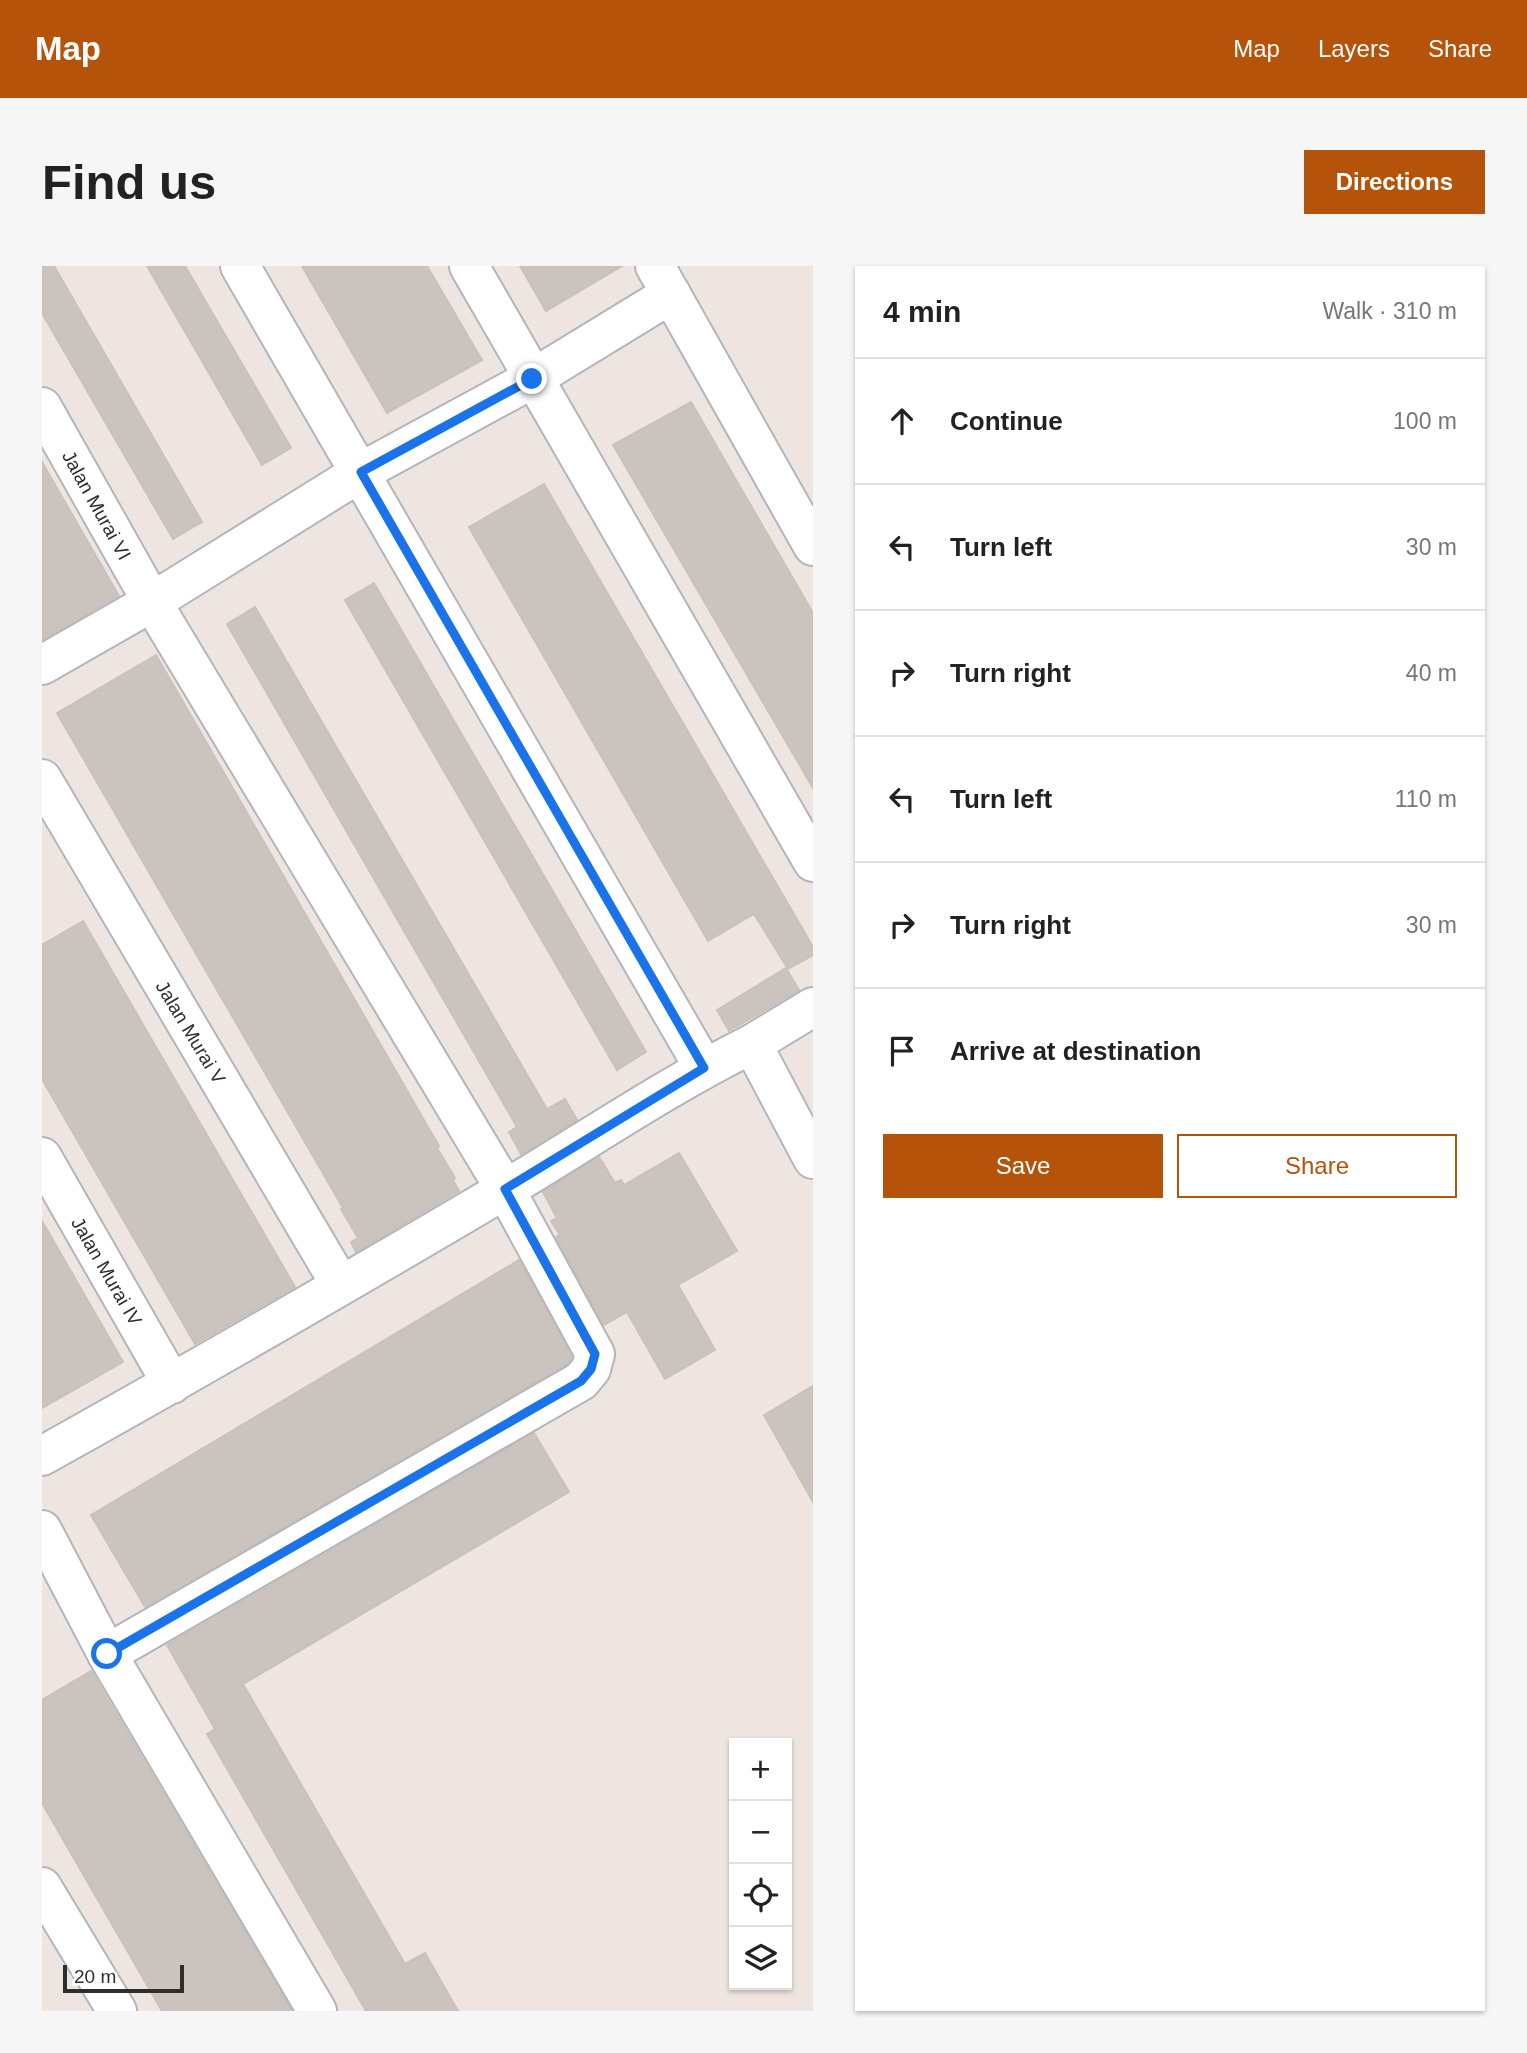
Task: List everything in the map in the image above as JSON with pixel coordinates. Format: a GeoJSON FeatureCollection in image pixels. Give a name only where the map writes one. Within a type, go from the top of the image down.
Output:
{"type":"FeatureCollection","features":[{"type":"Feature","properties":{"kind":"street"},"geometry":{"type":"LineString","coordinates":[[240,266],[704,1068]]}},
{"type":"Feature","properties":{"kind":"street"},"geometry":{"type":"LineString","coordinates":[[469,266],[813,862]]}},
{"type":"Feature","properties":{"kind":"street"},"geometry":{"type":"LineString","coordinates":[[42,665],[152,602],[361,472],[532,379],[663,280],[813,546]]}},
{"type":"Feature","properties":{"kind":"street","name":"Jalan Murai VI"},"geometry":{"type":"LineString","coordinates":[[42,407],[152,602],[505,1189],[595,1354],[586,1376],[581,1381],[107,1654]]}},
{"type":"Feature","properties":{"kind":"street","name":"Jalan Murai V"},"geometry":{"type":"LineString","coordinates":[[42,779],[340,1284]]}},
{"type":"Feature","properties":{"kind":"street"},"geometry":{"type":"LineString","coordinates":[[42,1456],[172,1384],[813,1006]]}},
{"type":"Feature","properties":{"kind":"street"},"geometry":{"type":"LineString","coordinates":[[752,1044],[813,1159]]}},
{"type":"Feature","properties":{"kind":"street","name":"Jalan Murai IV"},"geometry":{"type":"LineString","coordinates":[[42,1157],[172,1384]]}},
{"type":"Feature","properties":{"kind":"street"},"geometry":{"type":"LineString","coordinates":[[42,1530],[107,1654],[317,2011]]}},
{"type":"Feature","properties":{"kind":"street"},"geometry":{"type":"LineString","coordinates":[[42,1887],[117,2011]]}},
{"type":"Feature","properties":{"kind":"building"},"geometry":{"type":"Polygon","coordinates":[[[42,266],[54,266],[202,522],[173,539],[42,313],[42,266]]]}},
{"type":"Feature","properties":{"kind":"building"},"geometry":{"type":"Polygon","coordinates":[[[147,266],[185,266],[291,448],[262,465],[147,266]]]}},
{"type":"Feature","properties":{"kind":"building"},"geometry":{"type":"Polygon","coordinates":[[[302,266],[427,266],[482,360],[387,413],[302,266]]]}},
{"type":"Feature","properties":{"kind":"building"},"geometry":{"type":"Polygon","coordinates":[[[520,266],[622,266],[546,311],[520,266]]]}},
{"type":"Feature","properties":{"kind":"building"},"geometry":{"type":"Polygon","coordinates":[[[691,402],[813,613],[813,788],[613,445],[691,402]]]}},
{"type":"Feature","properties":{"kind":"building"},"geometry":{"type":"Polygon","coordinates":[[[42,462],[119,596],[42,640],[42,462]]]}},
{"type":"Feature","properties":{"kind":"building"},"geometry":{"type":"Polygon","coordinates":[[[544,484],[813,947],[813,955],[788,969],[754,914],[708,941],[469,527],[544,484]]]}},
{"type":"Feature","properties":{"kind":"building"},"geometry":{"type":"Polygon","coordinates":[[[374,583],[646,1052],[617,1070],[345,600],[374,583]]]}},
{"type":"Feature","properties":{"kind":"building"},"geometry":{"type":"Polygon","coordinates":[[[255,607],[547,1109],[565,1099],[577,1120],[521,1154],[509,1132],[517,1127],[227,624],[255,607]]]}},
{"type":"Feature","properties":{"kind":"building"},"geometry":{"type":"Polygon","coordinates":[[[156,655],[455,1178],[453,1180],[459,1191],[356,1252],[351,1242],[358,1238],[341,1209],[343,1208],[57,713],[156,655]]]}},
{"type":"Feature","properties":{"kind":"building"},"geometry":{"type":"Polygon","coordinates":[[[83,921],[295,1287],[195,1344],[42,1079],[42,945],[83,921]]]}},
{"type":"Feature","properties":{"kind":"building"},"geometry":{"type":"Polygon","coordinates":[[[786,968],[799,990],[729,1031],[717,1010],[786,968]]]}},
{"type":"Feature","properties":{"kind":"building"},"geometry":{"type":"Polygon","coordinates":[[[679,1153],[737,1251],[678,1285],[715,1350],[665,1379],[627,1312],[604,1325],[556,1237],[560,1235],[551,1221],[557,1218],[543,1192],[599,1157],[615,1183],[621,1180],[624,1185],[679,1153]]]}},
{"type":"Feature","properties":{"kind":"building"},"geometry":{"type":"Polygon","coordinates":[[[42,1221],[123,1362],[42,1408],[42,1221]]]}},
{"type":"Feature","properties":{"kind":"building"},"geometry":{"type":"Polygon","coordinates":[[[519,1260],[572,1357],[567,1364],[145,1607],[91,1515],[519,1260]]]}},
{"type":"Feature","properties":{"kind":"building"},"geometry":{"type":"Polygon","coordinates":[[[813,1386],[813,1502],[764,1415],[813,1386]]]}},
{"type":"Feature","properties":{"kind":"building"},"geometry":{"type":"Polygon","coordinates":[[[534,1433],[569,1492],[243,1684],[405,1964],[425,1953],[458,2011],[366,2011],[207,1734],[215,1729],[167,1645],[534,1433]]]}},
{"type":"Feature","properties":{"kind":"building"},"geometry":{"type":"Polygon","coordinates":[[[91,1671],[292,2011],[162,2011],[42,1803],[42,1700],[91,1671]]]}},
{"type":"Feature","properties":{"kind":"route"},"geometry":{"type":"LineString","coordinates":[[107,1654],[581,1381],[591,1369],[595,1354],[505,1189],[704,1068],[361,472],[532,379]]}}]}
